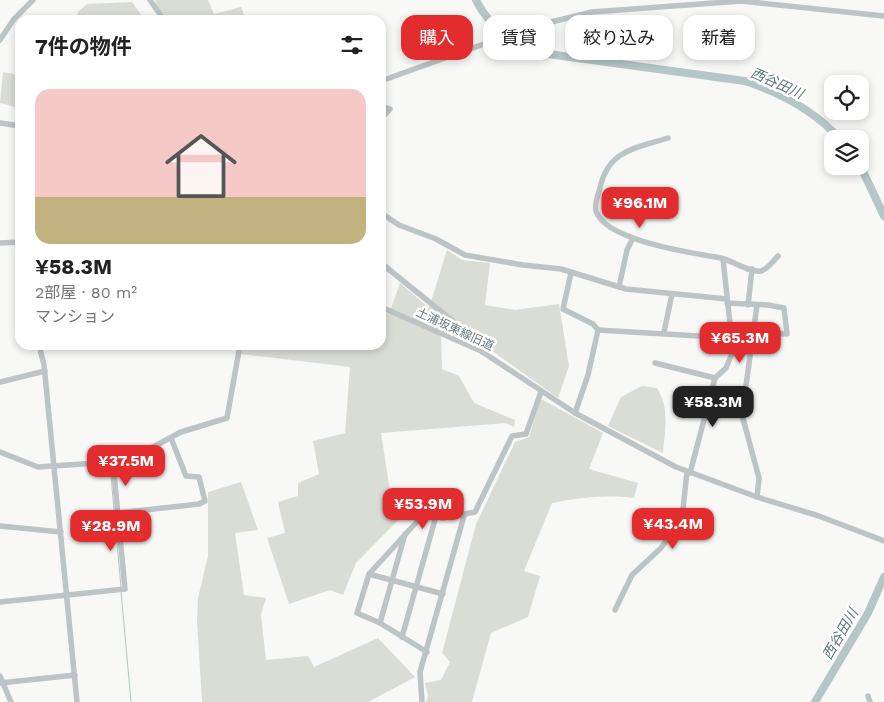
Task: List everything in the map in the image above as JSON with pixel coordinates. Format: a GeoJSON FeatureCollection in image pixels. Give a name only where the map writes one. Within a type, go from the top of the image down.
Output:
{"type":"FeatureCollection","features":[{"type":"Feature","properties":{"kind":"street"},"geometry":{"type":"LineString","coordinates":[[19,15],[34,0]]}},
{"type":"Feature","properties":{"kind":"street"},"geometry":{"type":"LineString","coordinates":[[150,0],[160,15]]}},
{"type":"Feature","properties":{"kind":"street"},"geometry":{"type":"LineString","coordinates":[[386,79],[500,38],[562,18],[592,12],[722,1],[778,3],[884,16]]}},
{"type":"Feature","properties":{"kind":"street"},"geometry":{"type":"LineString","coordinates":[[0,40],[15,19]]}},
{"type":"Feature","properties":{"kind":"street"},"geometry":{"type":"LineString","coordinates":[[0,123],[15,125]]}},
{"type":"Feature","properties":{"kind":"street"},"geometry":{"type":"LineString","coordinates":[[668,138],[622,153],[611,162],[602,178],[596,205],[597,213],[618,231],[633,238],[693,254],[723,259],[752,269],[763,270],[778,256]]}},
{"type":"Feature","properties":{"kind":"street"},"geometry":{"type":"LineString","coordinates":[[386,216],[400,226],[436,239],[465,254],[523,265],[561,269],[592,277],[619,287],[748,305],[784,308],[787,334],[754,332]]}},
{"type":"Feature","properties":{"kind":"street"},"geometry":{"type":"LineString","coordinates":[[619,287],[627,250],[633,238]]}},
{"type":"Feature","properties":{"kind":"street"},"geometry":{"type":"LineString","coordinates":[[0,242],[15,242]]}},
{"type":"Feature","properties":{"kind":"street"},"geometry":{"type":"LineString","coordinates":[[615,610],[632,575],[661,548],[671,534],[683,509],[689,472],[715,378],[726,368],[733,351],[723,259]]}},
{"type":"Feature","properties":{"kind":"street"},"geometry":{"type":"LineString","coordinates":[[386,267],[470,335],[473,346]]}},
{"type":"Feature","properties":{"kind":"street"},"geometry":{"type":"LineString","coordinates":[[748,305],[752,269]]}},
{"type":"Feature","properties":{"kind":"street"},"geometry":{"type":"LineString","coordinates":[[571,273],[563,310],[593,324],[598,330],[664,332],[732,338]]}},
{"type":"Feature","properties":{"kind":"street"},"geometry":{"type":"LineString","coordinates":[[664,332],[672,294]]}},
{"type":"Feature","properties":{"kind":"street"},"geometry":{"type":"LineString","coordinates":[[757,305],[742,415],[759,478],[757,497]]}},
{"type":"Feature","properties":{"kind":"street","name":"土浦坂東線旧道"},"geometry":{"type":"LineString","coordinates":[[386,309],[473,346],[575,413],[689,472],[884,540]]}},
{"type":"Feature","properties":{"kind":"street"},"geometry":{"type":"LineString","coordinates":[[575,413],[588,375],[598,330]]}},
{"type":"Feature","properties":{"kind":"street"},"geometry":{"type":"LineString","coordinates":[[40,350],[45,371],[75,675],[76,702]]}},
{"type":"Feature","properties":{"kind":"street"},"geometry":{"type":"LineString","coordinates":[[0,452],[38,467],[127,462],[181,432],[227,418],[239,350]]}},
{"type":"Feature","properties":{"kind":"street"},"geometry":{"type":"LineString","coordinates":[[733,351],[750,352]]}},
{"type":"Feature","properties":{"kind":"street"},"geometry":{"type":"LineString","coordinates":[[655,363],[715,378]]}},
{"type":"Feature","properties":{"kind":"street"},"geometry":{"type":"LineString","coordinates":[[0,382],[45,371]]}},
{"type":"Feature","properties":{"kind":"street"},"geometry":{"type":"LineString","coordinates":[[427,652],[380,623],[357,613],[369,574],[424,514],[464,516],[478,510],[512,436],[526,434],[541,392]]}},
{"type":"Feature","properties":{"kind":"street"},"geometry":{"type":"LineString","coordinates":[[118,513],[199,504],[205,501],[199,477],[186,476],[171,438]]}},
{"type":"Feature","properties":{"kind":"street"},"geometry":{"type":"LineString","coordinates":[[0,602],[125,589],[113,463]]}},
{"type":"Feature","properties":{"kind":"street"},"geometry":{"type":"LineString","coordinates":[[402,637],[436,516]]}},
{"type":"Feature","properties":{"kind":"street"},"geometry":{"type":"LineString","coordinates":[[422,702],[420,676],[464,516]]}},
{"type":"Feature","properties":{"kind":"street"},"geometry":{"type":"LineString","coordinates":[[0,526],[61,532]]}},
{"type":"Feature","properties":{"kind":"street"},"geometry":{"type":"LineString","coordinates":[[380,623],[406,532]]}},
{"type":"Feature","properties":{"kind":"street"},"geometry":{"type":"LineString","coordinates":[[369,574],[443,594]]}},
{"type":"Feature","properties":{"kind":"street"},"geometry":{"type":"LineString","coordinates":[[11,702],[1,680],[75,675]]}},
{"type":"Feature","properties":{"kind":"shaded area"},"geometry":{"type":"Polygon","coordinates":[[[155,0],[208,0],[214,14],[241,7],[244,15],[161,15],[155,0]]]}},
{"type":"Feature","properties":{"kind":"shaded area"},"geometry":{"type":"Polygon","coordinates":[[[132,2],[141,15],[77,15],[87,4],[132,2]]]}},
{"type":"Feature","properties":{"kind":"shaded area"},"geometry":{"type":"Polygon","coordinates":[[[3,72],[15,74],[15,107],[0,103],[3,72]]]}},
{"type":"Feature","properties":{"kind":"shaded area"},"geometry":{"type":"Polygon","coordinates":[[[447,250],[462,260],[490,263],[485,305],[515,310],[559,304],[569,366],[558,398],[481,343],[445,329],[441,336],[442,369],[459,376],[474,403],[515,420],[514,427],[506,423],[381,433],[390,491],[413,505],[356,563],[343,595],[330,590],[289,604],[267,538],[285,533],[278,502],[298,496],[298,483],[319,474],[313,441],[345,433],[350,367],[241,354],[241,350],[386,350],[386,313],[389,314],[400,283],[429,308],[447,250]]]}},
{"type":"Feature","properties":{"kind":"shaded area"},"geometry":{"type":"Polygon","coordinates":[[[642,386],[657,388],[664,404],[666,420],[663,453],[608,426],[621,397],[642,386]]]}},
{"type":"Feature","properties":{"kind":"shaded area"},"geometry":{"type":"Polygon","coordinates":[[[541,399],[603,433],[589,469],[638,483],[634,498],[593,497],[552,503],[524,571],[540,576],[528,617],[491,633],[472,702],[426,702],[428,696],[425,683],[441,680],[450,662],[442,653],[476,524],[515,442],[529,437],[541,399]]]}},
{"type":"Feature","properties":{"kind":"shaded area"},"geometry":{"type":"Polygon","coordinates":[[[241,482],[258,530],[235,533],[244,595],[266,598],[261,615],[266,660],[308,656],[314,667],[378,638],[415,677],[368,702],[202,702],[197,621],[198,598],[208,556],[208,492],[241,482]]]}},
{"type":"Feature","properties":{"kind":"waterway","name":"西谷田川"},"geometry":{"type":"LineString","coordinates":[[476,0],[489,20],[497,28],[526,47],[548,54],[745,81],[784,97],[808,111],[831,130]]}},
{"type":"Feature","properties":{"kind":"waterway","name":"西谷田川"},"geometry":{"type":"LineString","coordinates":[[865,175],[884,216]]}},
{"type":"Feature","properties":{"kind":"waterway"},"geometry":{"type":"LineString","coordinates":[[110,465],[121,587]]}},
{"type":"Feature","properties":{"kind":"waterway","name":"西谷田川"},"geometry":{"type":"LineString","coordinates":[[815,702],[868,613],[884,577]]}},
{"type":"Feature","properties":{"kind":"waterway"},"geometry":{"type":"LineString","coordinates":[[121,591],[131,702]]}}]}
